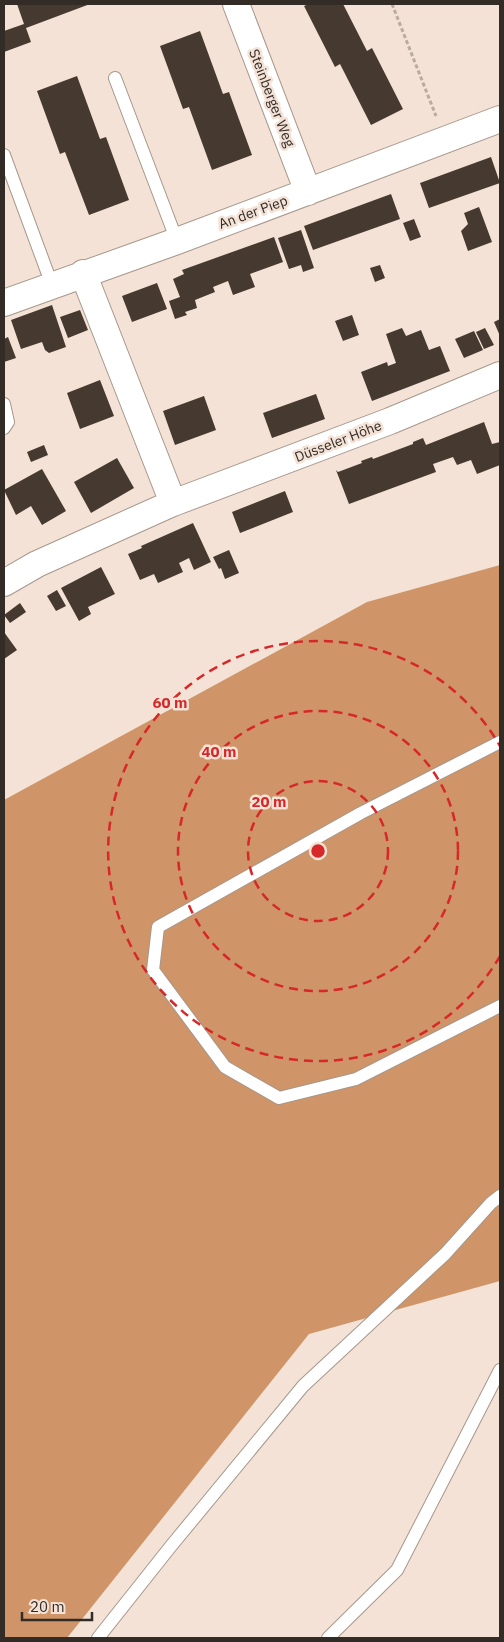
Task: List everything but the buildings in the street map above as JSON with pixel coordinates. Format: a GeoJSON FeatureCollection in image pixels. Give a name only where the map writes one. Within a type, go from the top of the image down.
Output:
{"type":"FeatureCollection","features":[{"type":"Feature","properties":{"kind":"street","name":"Steinberger Weg"},"geometry":{"type":"LineString","coordinates":[[236,4],[308,192]]}},
{"type":"Feature","properties":{"kind":"street","name":"An der Piep"},"geometry":{"type":"LineString","coordinates":[[4,303],[83,273],[177,241],[500,119]]}},
{"type":"Feature","properties":{"kind":"street"},"geometry":{"type":"LineString","coordinates":[[83,273],[173,503]]}},
{"type":"Feature","properties":{"kind":"street","name":"Düsseler Höhe"},"geometry":{"type":"LineString","coordinates":[[4,583],[37,564],[173,503],[390,421],[500,375]]}},
{"type":"Feature","properties":{"kind":"lane"},"geometry":{"type":"LineString","coordinates":[[115,78],[177,241]]}},
{"type":"Feature","properties":{"kind":"lane"},"geometry":{"type":"LineString","coordinates":[[4,155],[52,285]]}},
{"type":"Feature","properties":{"kind":"lane"},"geometry":{"type":"LineString","coordinates":[[4,404],[8,422],[4,428]]}},
{"type":"Feature","properties":{"kind":"lane"},"geometry":{"type":"LineString","coordinates":[[500,742],[361,814],[158,927],[153,970],[225,1066],[279,1098],[356,1079],[500,1006]]}},
{"type":"Feature","properties":{"kind":"lane"},"geometry":{"type":"LineString","coordinates":[[98,1638],[303,1386],[445,1254],[491,1203],[500,1196]]}},
{"type":"Feature","properties":{"kind":"lane"},"geometry":{"type":"LineString","coordinates":[[328,1638],[397,1570],[500,1370]]}},
{"type":"Feature","properties":{"kind":"path"},"geometry":{"type":"LineString","coordinates":[[392,4],[445,140]]}},
{"type":"Feature","properties":{"kind":"shaded area"},"geometry":{"type":"Polygon","coordinates":[[[500,565],[500,1281],[309,1334],[67,1638],[4,1638],[4,800],[367,602],[500,565]]]}}]}
